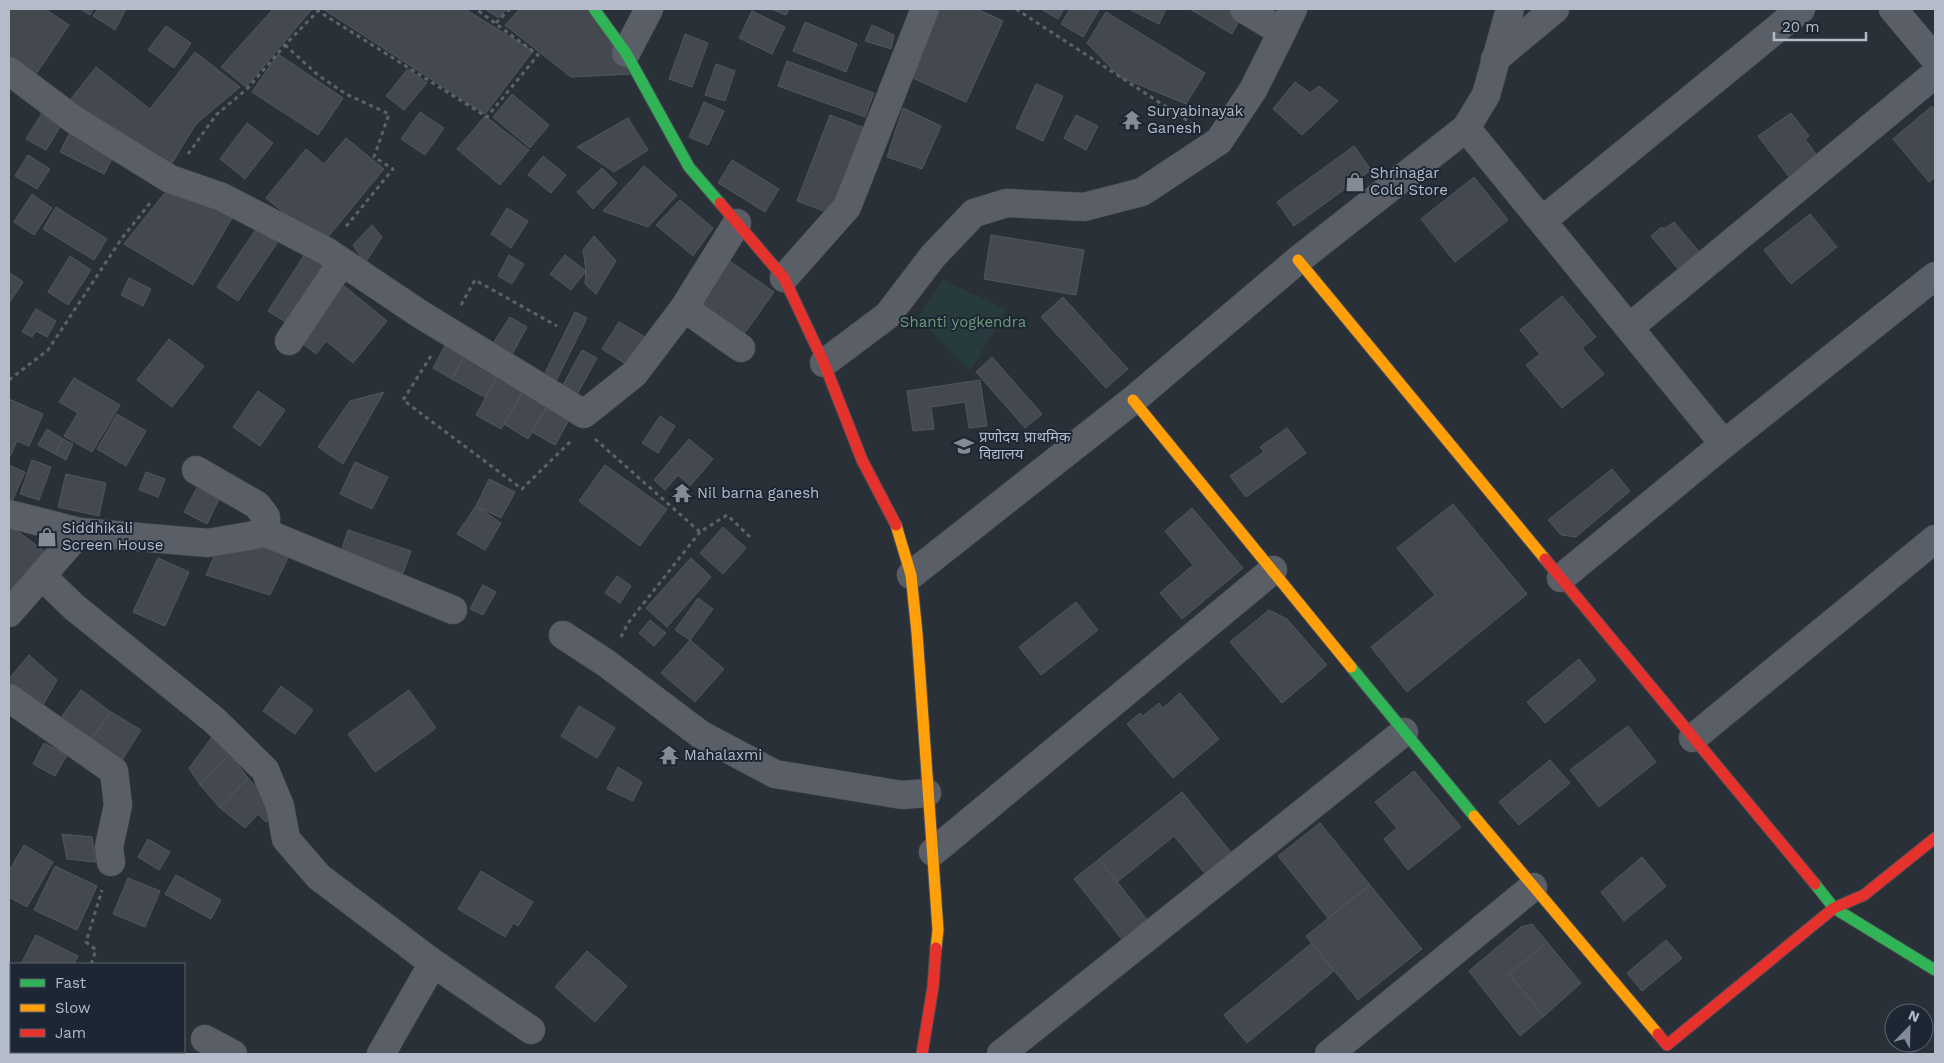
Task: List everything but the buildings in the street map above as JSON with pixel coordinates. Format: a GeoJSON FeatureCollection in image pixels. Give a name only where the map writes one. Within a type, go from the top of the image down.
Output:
{"type":"FeatureCollection","features":[{"type":"Feature","properties":{"kind":"street"},"geometry":{"type":"LineString","coordinates":[[594,9],[626,53],[689,167],[784,278],[824,363],[862,460],[896,523],[911,575],[918,633],[938,930],[933,987],[922,1054]]}},
{"type":"Feature","properties":{"kind":"street"},"geometry":{"type":"LineString","coordinates":[[626,53],[649,9]]}},
{"type":"Feature","properties":{"kind":"street"},"geometry":{"type":"LineString","coordinates":[[784,278],[847,207],[925,9]]}},
{"type":"Feature","properties":{"kind":"street"},"geometry":{"type":"LineString","coordinates":[[824,363],[888,315],[933,256],[974,213],[1007,203],[1084,207],[1142,192],[1219,141],[1253,90],[1287,20],[1244,9]]}},
{"type":"Feature","properties":{"kind":"street"},"geometry":{"type":"LineString","coordinates":[[911,575],[1133,400],[1298,260],[1466,128],[1486,95],[1510,9]]}},
{"type":"Feature","properties":{"kind":"street"},"geometry":{"type":"LineString","coordinates":[[1495,59],[1555,9]]}},
{"type":"Feature","properties":{"kind":"street"},"geometry":{"type":"LineString","coordinates":[[1543,220],[1801,9]]}},
{"type":"Feature","properties":{"kind":"street"},"geometry":{"type":"LineString","coordinates":[[1893,9],[1935,59]]}},
{"type":"Feature","properties":{"kind":"street"},"geometry":{"type":"LineString","coordinates":[[9,71],[73,119],[170,179],[222,197],[334,256],[583,422],[634,374],[684,308],[738,223]]}},
{"type":"Feature","properties":{"kind":"street"},"geometry":{"type":"LineString","coordinates":[[1630,327],[1935,74]]}},
{"type":"Feature","properties":{"kind":"street"},"geometry":{"type":"LineString","coordinates":[[1466,128],[1724,444]]}},
{"type":"Feature","properties":{"kind":"street"},"geometry":{"type":"LineString","coordinates":[[289,341],[334,256]]}},
{"type":"Feature","properties":{"kind":"street"},"geometry":{"type":"LineString","coordinates":[[1298,260],[1834,908],[1935,970]]}},
{"type":"Feature","properties":{"kind":"street"},"geometry":{"type":"LineString","coordinates":[[1561,578],[1724,444],[1935,276]]}},
{"type":"Feature","properties":{"kind":"street"},"geometry":{"type":"LineString","coordinates":[[684,308],[741,348]]}},
{"type":"Feature","properties":{"kind":"street"},"geometry":{"type":"LineString","coordinates":[[1133,400],[1404,732],[1534,886],[1662,1050],[1834,908],[1864,895],[1935,838]]}},
{"type":"Feature","properties":{"kind":"street"},"geometry":{"type":"LineString","coordinates":[[196,470],[257,505],[266,517],[266,534]]}},
{"type":"Feature","properties":{"kind":"street"},"geometry":{"type":"LineString","coordinates":[[9,514],[80,532],[208,543],[266,534],[453,610]]}},
{"type":"Feature","properties":{"kind":"street"},"geometry":{"type":"LineString","coordinates":[[9,613],[80,532]]}},
{"type":"Feature","properties":{"kind":"street"},"geometry":{"type":"LineString","coordinates":[[1693,738],[1935,539]]}},
{"type":"Feature","properties":{"kind":"street"},"geometry":{"type":"LineString","coordinates":[[933,852],[1273,570]]}},
{"type":"Feature","properties":{"kind":"street"},"geometry":{"type":"LineString","coordinates":[[42,576],[74,607],[214,720],[265,770],[280,806],[286,839],[319,877],[433,963],[531,1030]]}},
{"type":"Feature","properties":{"kind":"street"},"geometry":{"type":"LineString","coordinates":[[563,635],[606,664],[700,734],[775,774],[902,795],[928,793]]}},
{"type":"Feature","properties":{"kind":"street"},"geometry":{"type":"LineString","coordinates":[[9,698],[114,771],[118,805],[109,847],[111,862]]}},
{"type":"Feature","properties":{"kind":"street"},"geometry":{"type":"LineString","coordinates":[[1001,1054],[1404,732]]}},
{"type":"Feature","properties":{"kind":"street"},"geometry":{"type":"LineString","coordinates":[[1329,1054],[1534,886]]}},
{"type":"Feature","properties":{"kind":"street"},"geometry":{"type":"LineString","coordinates":[[381,1054],[433,963]]}},
{"type":"Feature","properties":{"kind":"street"},"geometry":{"type":"LineString","coordinates":[[205,1039],[233,1054]]}},
{"type":"Feature","properties":{"kind":"path"},"geometry":{"type":"LineString","coordinates":[[9,380],[48,350],[122,238],[170,179],[216,115],[247,89],[285,45],[319,10],[487,117],[538,55],[476,9]]}},
{"type":"Feature","properties":{"kind":"path"},"geometry":{"type":"LineString","coordinates":[[496,23],[510,9]]}},
{"type":"Feature","properties":{"kind":"path"},"geometry":{"type":"LineString","coordinates":[[1016,9],[1219,141]]}},
{"type":"Feature","properties":{"kind":"path"},"geometry":{"type":"LineString","coordinates":[[285,45],[318,75],[346,94],[389,114],[374,158],[393,170],[334,256]]}},
{"type":"Feature","properties":{"kind":"path"},"geometry":{"type":"LineString","coordinates":[[557,326],[474,280],[447,331],[403,400],[522,489],[583,422],[700,532]]}},
{"type":"Feature","properties":{"kind":"path"},"geometry":{"type":"LineString","coordinates":[[606,664],[628,622],[700,532],[727,515],[750,537]]}},
{"type":"Feature","properties":{"kind":"path"},"geometry":{"type":"LineString","coordinates":[[91,963],[96,950],[86,942],[111,862]]}},
{"type":"Feature","properties":{"kind":"green space","name":"Shanti yogkendra"},"geometry":{"type":"Polygon","coordinates":[[[943,280],[1007,310],[970,371],[918,318],[943,280]]]}},
{"type":"Feature","properties":{"kind":"traffic: fast"},"geometry":{"type":"LineString","coordinates":[[594,9],[626,53],[689,167],[720,203]]}},
{"type":"Feature","properties":{"kind":"traffic: fast"},"geometry":{"type":"LineString","coordinates":[[1351,667],[1474,816]]}},
{"type":"Feature","properties":{"kind":"traffic: fast"},"geometry":{"type":"LineString","coordinates":[[1815,884],[1834,908],[1935,970]]}},
{"type":"Feature","properties":{"kind":"traffic: slow"},"geometry":{"type":"LineString","coordinates":[[1298,260],[1545,559]]}},
{"type":"Feature","properties":{"kind":"traffic: slow"},"geometry":{"type":"LineString","coordinates":[[1133,400],[1351,667]]}},
{"type":"Feature","properties":{"kind":"traffic: slow"},"geometry":{"type":"LineString","coordinates":[[896,525],[911,575],[917,633],[938,930],[936,948]]}},
{"type":"Feature","properties":{"kind":"traffic: slow"},"geometry":{"type":"LineString","coordinates":[[1474,816],[1658,1034]]}},
{"type":"Feature","properties":{"kind":"traffic: jam"},"geometry":{"type":"LineString","coordinates":[[720,203],[784,278],[824,363],[862,460],[896,525]]}},
{"type":"Feature","properties":{"kind":"traffic: jam"},"geometry":{"type":"LineString","coordinates":[[1545,559],[1815,884]]}},
{"type":"Feature","properties":{"kind":"traffic: jam"},"geometry":{"type":"LineString","coordinates":[[1658,1034],[1667,1045],[1834,908],[1864,895],[1935,838]]}},
{"type":"Feature","properties":{"kind":"traffic: jam"},"geometry":{"type":"LineString","coordinates":[[922,1054],[933,987],[936,948]]}},
{"type":"Feature","properties":{"kind":"place","name":"Suryabinayak Ganesh"},"geometry":{"type":"Point","coordinates":[1132,120]}},
{"type":"Feature","properties":{"kind":"place","name":"Shrinagar Cold Store"},"geometry":{"type":"Point","coordinates":[1355,182]}},
{"type":"Feature","properties":{"kind":"place","name":"प्रणोदय प्राथमिक विद्यालय"},"geometry":{"type":"Point","coordinates":[964,446]}},
{"type":"Feature","properties":{"kind":"place","name":"Nil barna ganesh"},"geometry":{"type":"Point","coordinates":[682,493]}},
{"type":"Feature","properties":{"kind":"place","name":"Siddhikali Screen House"},"geometry":{"type":"Point","coordinates":[47,537]}},
{"type":"Feature","properties":{"kind":"place","name":"Mahalaxmi"},"geometry":{"type":"Point","coordinates":[669,755]}}]}
